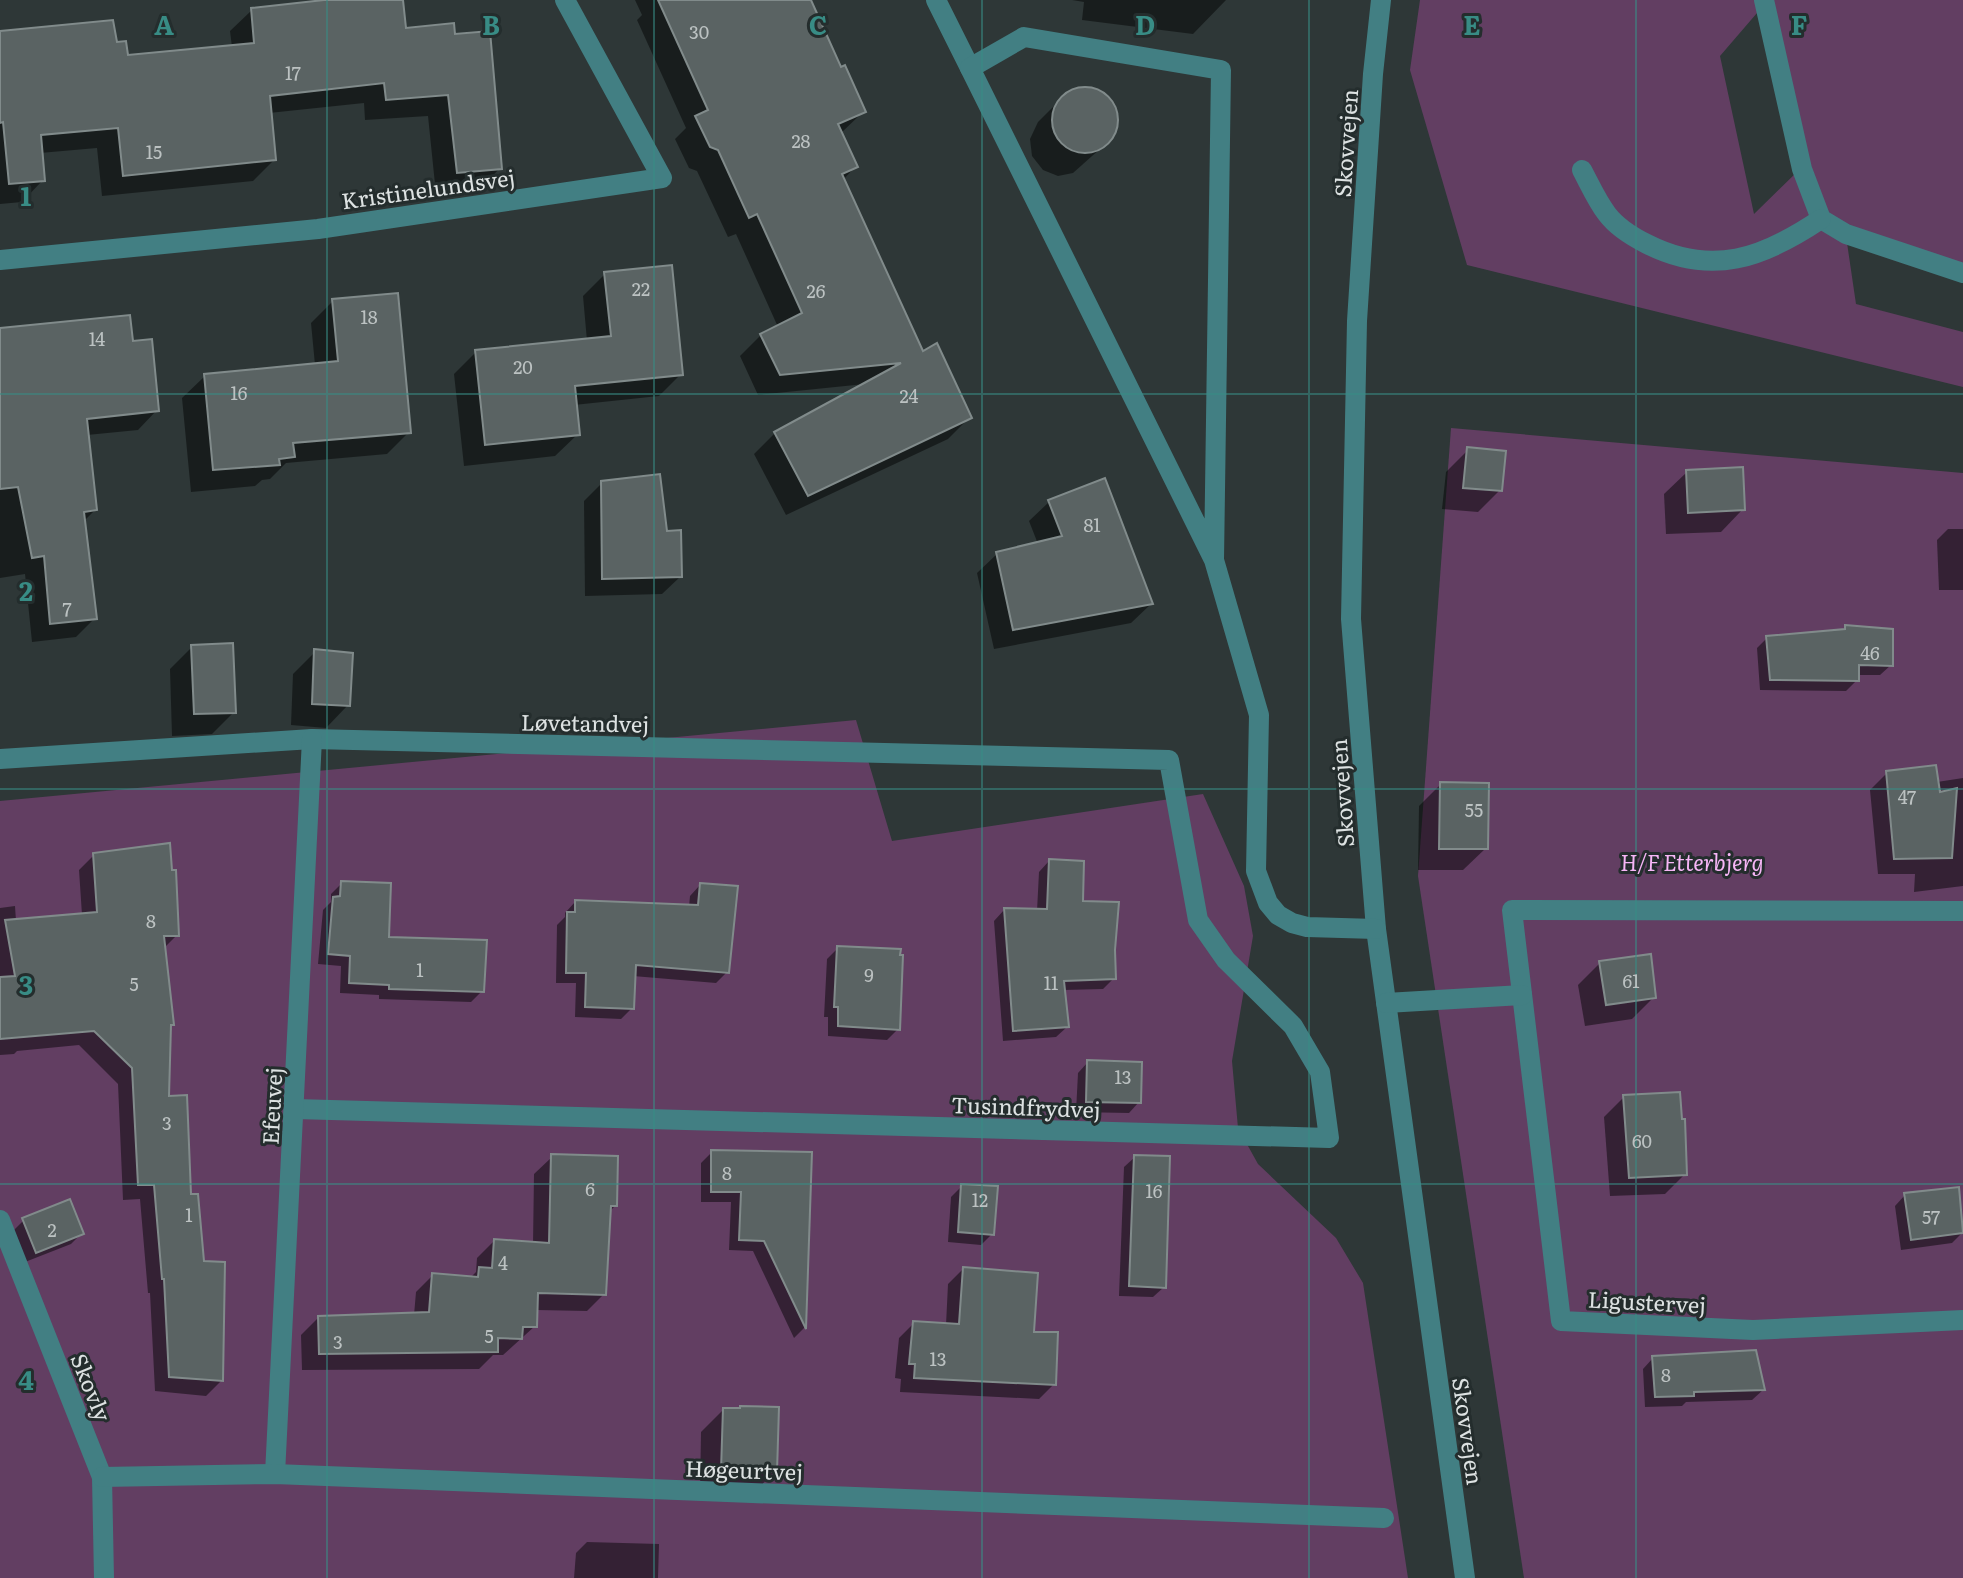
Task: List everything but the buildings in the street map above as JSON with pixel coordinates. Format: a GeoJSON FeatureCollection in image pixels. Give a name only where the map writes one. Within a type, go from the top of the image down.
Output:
{"type":"FeatureCollection","features":[{"type":"Feature","properties":{"kind":"street","name":"Kristinelundsvej"},"geometry":{"type":"LineString","coordinates":[[0,260],[318,229],[662,178],[565,0]]}},
{"type":"Feature","properties":{"kind":"street"},"geometry":{"type":"LineString","coordinates":[[936,0],[1214,560],[1259,715],[1255,852],[1261,889],[1278,915],[1292,923],[1307,927],[1376,929]]}},
{"type":"Feature","properties":{"kind":"street","name":"Skovvejen"},"geometry":{"type":"LineString","coordinates":[[1381,0],[1373,74],[1357,321],[1351,619],[1376,929],[1465,1578]]}},
{"type":"Feature","properties":{"kind":"street"},"geometry":{"type":"LineString","coordinates":[[1764,0],[1802,169],[1821,219],[1846,234],[1963,273]]}},
{"type":"Feature","properties":{"kind":"street"},"geometry":{"type":"LineString","coordinates":[[970,68],[1024,37],[1221,70],[1214,560]]}},
{"type":"Feature","properties":{"kind":"street"},"geometry":{"type":"LineString","coordinates":[[1582,170],[1608,216],[1635,237],[1673,257],[1709,261],[1748,257],[1798,234],[1821,219]]}},
{"type":"Feature","properties":{"kind":"street","name":"Løvetandvej"},"geometry":{"type":"LineString","coordinates":[[0,759],[312,739],[1169,760]]}},
{"type":"Feature","properties":{"kind":"street","name":"Efeuvej"},"geometry":{"type":"LineString","coordinates":[[275,1474],[312,739]]}},
{"type":"Feature","properties":{"kind":"street","name":"Tusindfrydvej"},"geometry":{"type":"LineString","coordinates":[[295,1109],[1329,1138],[1320,1072],[1293,1026],[1226,960],[1198,920],[1169,760]]}},
{"type":"Feature","properties":{"kind":"street","name":"Ligustervej"},"geometry":{"type":"LineString","coordinates":[[1963,911],[1512,910],[1561,1321],[1753,1330],[1963,1320]]}},
{"type":"Feature","properties":{"kind":"street"},"geometry":{"type":"LineString","coordinates":[[1386,1003],[1522,995]]}},
{"type":"Feature","properties":{"kind":"street","name":"Skovly"},"geometry":{"type":"LineString","coordinates":[[0,1220],[102,1477],[104,1578]]}},
{"type":"Feature","properties":{"kind":"street","name":"Høgeurtvej"},"geometry":{"type":"LineString","coordinates":[[102,1477],[275,1474],[1384,1518]]}},
{"type":"Feature","properties":{"kind":"green space"},"geometry":{"type":"Polygon","coordinates":[[[1420,0],[1963,0],[1963,274],[1846,236],[1856,304],[1963,332],[1963,387],[1467,265],[1410,70],[1420,0]],[[1763,6],[1720,56],[1754,214],[1800,169],[1763,6]]]}},
{"type":"Feature","properties":{"kind":"green space","name":"H/F Etterbjerg"},"geometry":{"type":"Polygon","coordinates":[[[1451,428],[1963,473],[1963,1578],[1524,1578],[1418,876],[1451,428]]]}},
{"type":"Feature","properties":{"kind":"green space"},"geometry":{"type":"Polygon","coordinates":[[[856,720],[892,841],[1203,794],[1244,886],[1253,936],[1232,1061],[1238,1128],[1258,1164],[1336,1238],[1363,1283],[1408,1578],[0,1578],[0,801],[856,720]]]}}]}
